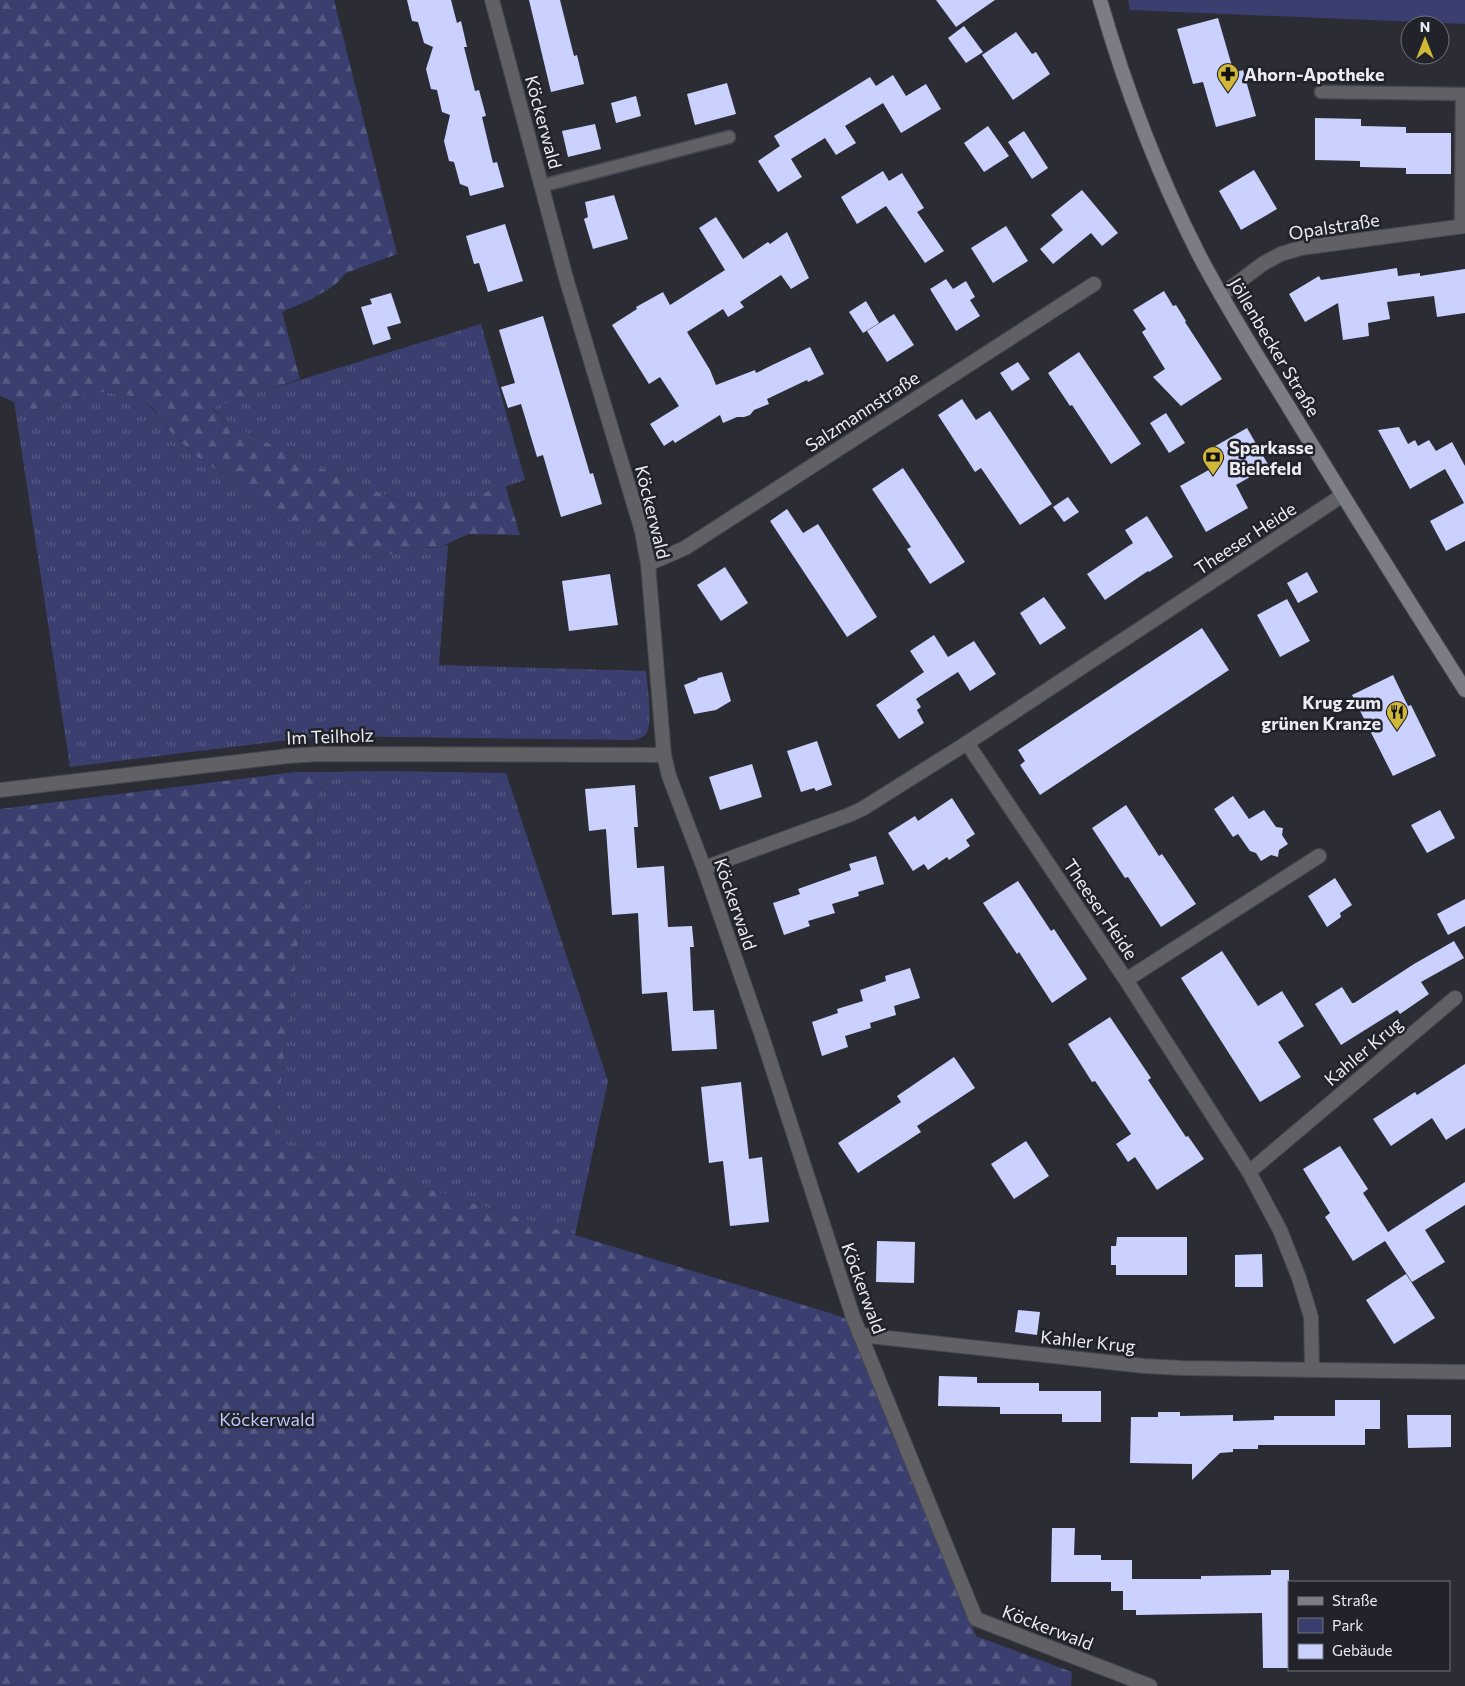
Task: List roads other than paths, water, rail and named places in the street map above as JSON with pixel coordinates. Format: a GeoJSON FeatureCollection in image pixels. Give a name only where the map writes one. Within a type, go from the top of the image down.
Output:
{"type":"FeatureCollection","features":[{"type":"Feature","properties":{"kind":"main road","name":"Jöllenbecker Straße"},"geometry":{"type":"LineString","coordinates":[[1100,0],[1134,106],[1161,173],[1198,252],[1221,295],[1465,690]]}},
{"type":"Feature","properties":{"kind":"street","name":"Köckerwald"},"geometry":{"type":"LineString","coordinates":[[492,0],[566,278],[642,531],[648,564],[664,755],[669,776],[704,868],[767,1051],[842,1285],[860,1335],[976,1619],[1150,1686]]}},
{"type":"Feature","properties":{"kind":"street","name":"Opalstraße"},"geometry":{"type":"LineString","coordinates":[[1221,295],[1264,263],[1294,250],[1463,226]]}},
{"type":"Feature","properties":{"kind":"street","name":"Salzmannstraße"},"geometry":{"type":"LineString","coordinates":[[648,564],[686,548],[1094,284]]}},
{"type":"Feature","properties":{"kind":"street","name":"Theeser Heide"},"geometry":{"type":"LineString","coordinates":[[704,868],[856,812],[967,743],[1343,495]]}},
{"type":"Feature","properties":{"kind":"street","name":"Theeser Heide"},"geometry":{"type":"LineString","coordinates":[[967,743],[1126,980],[1319,856]]}},
{"type":"Feature","properties":{"kind":"street","name":"Im Teilholz"},"geometry":{"type":"LineString","coordinates":[[0,790],[288,756],[320,754],[664,755]]}},
{"type":"Feature","properties":{"kind":"street"},"geometry":{"type":"LineString","coordinates":[[1126,980],[1249,1172],[1280,1230],[1306,1298],[1311,1317],[1312,1370]]}},
{"type":"Feature","properties":{"kind":"street","name":"Kahler Krug"},"geometry":{"type":"LineString","coordinates":[[1249,1172],[1454,998]]}},
{"type":"Feature","properties":{"kind":"street","name":"Kahler Krug"},"geometry":{"type":"LineString","coordinates":[[860,1335],[1144,1366],[1465,1372]]}},
{"type":"Feature","properties":{"kind":"lane"},"geometry":{"type":"LineString","coordinates":[[1321,92],[1464,94],[1463,226]]}},
{"type":"Feature","properties":{"kind":"lane"},"geometry":{"type":"LineString","coordinates":[[541,186],[729,137]]}},
{"type":"Feature","properties":{"kind":"place","name":"Ahorn-Apotheke"},"geometry":{"type":"Point","coordinates":[1228,93]}},
{"type":"Feature","properties":{"kind":"place","name":"Sparkasse Bielefeld"},"geometry":{"type":"Point","coordinates":[1213,476]}},
{"type":"Feature","properties":{"kind":"place","name":"Krug zum grünen Kranze"},"geometry":{"type":"Point","coordinates":[1397,731]}}]}
